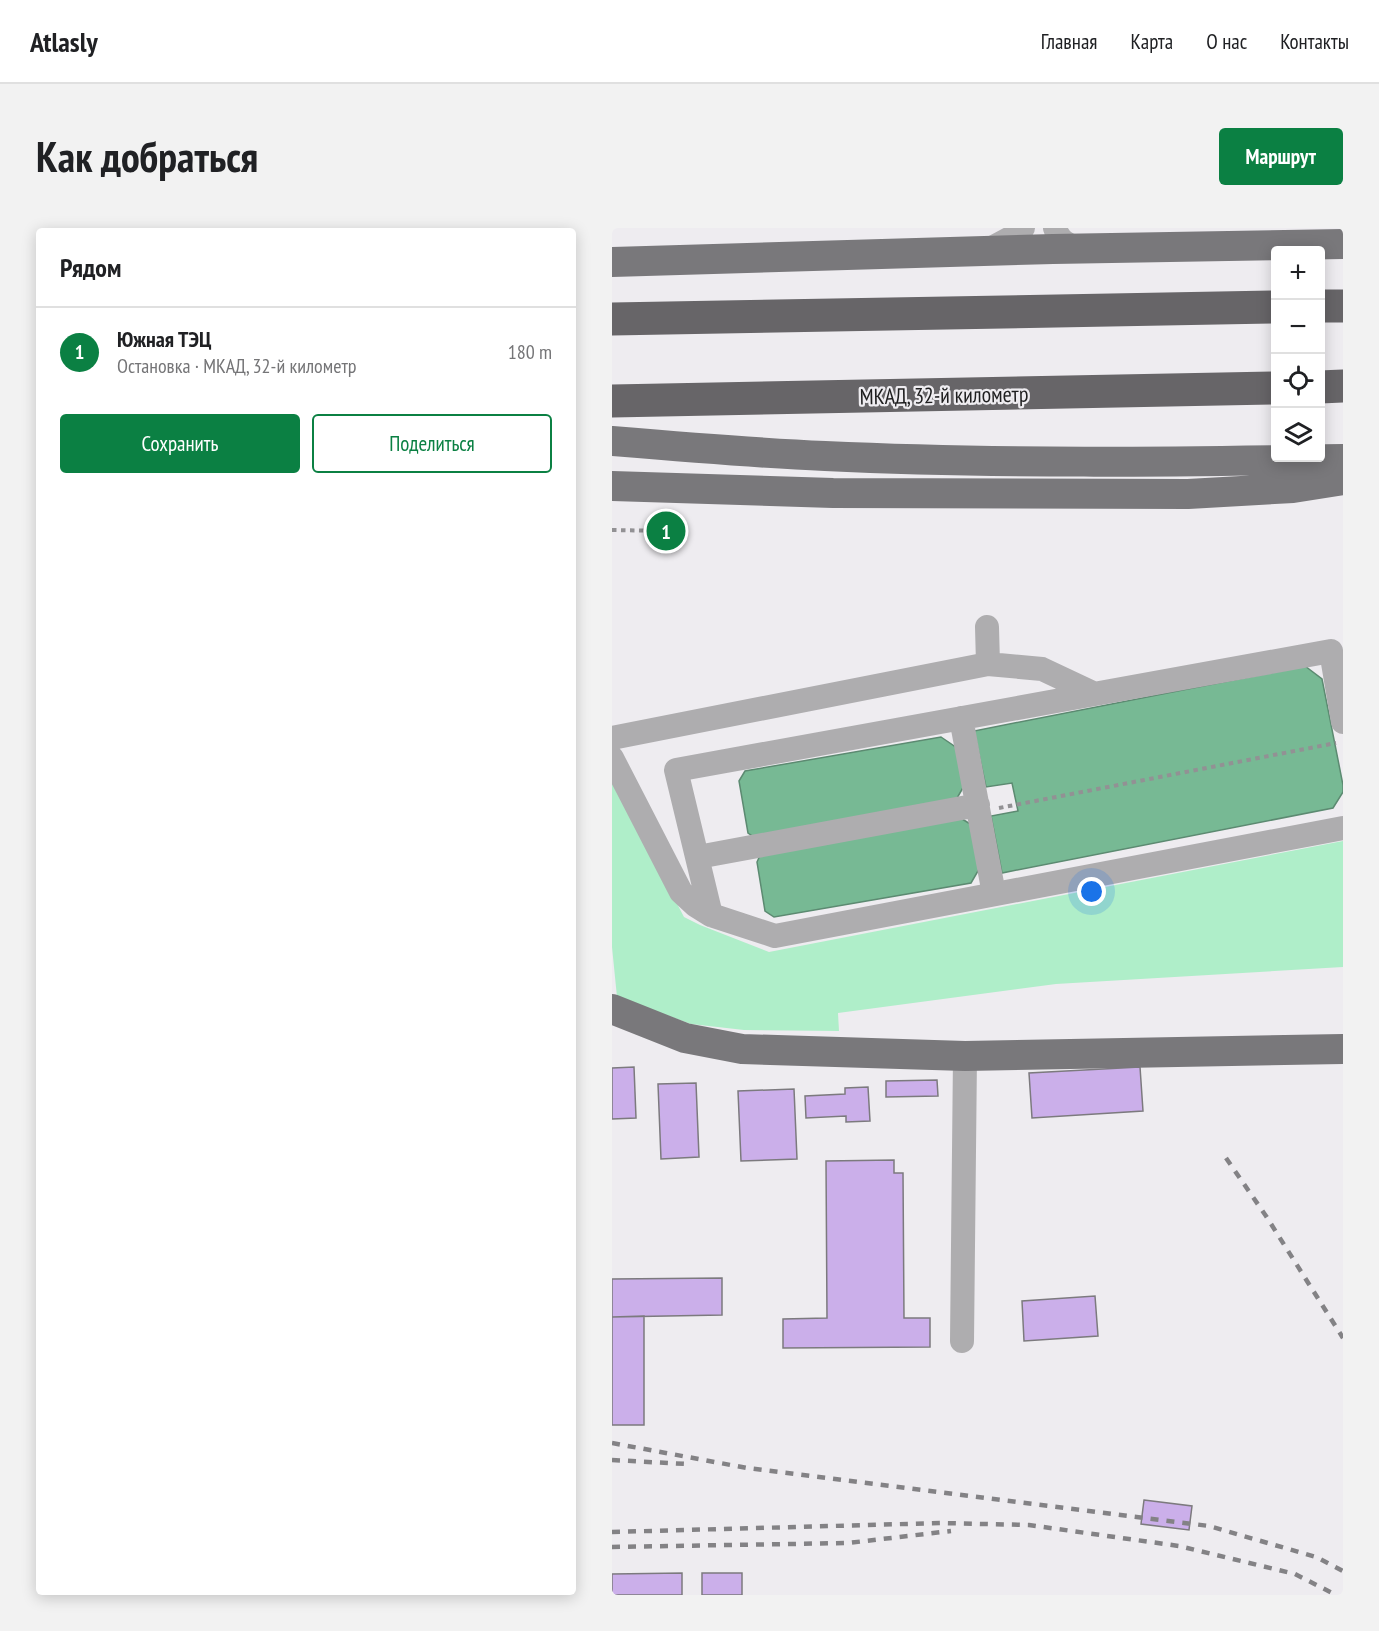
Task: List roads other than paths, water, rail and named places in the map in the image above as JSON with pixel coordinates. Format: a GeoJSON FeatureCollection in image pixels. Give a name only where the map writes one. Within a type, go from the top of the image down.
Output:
{"type":"FeatureCollection","features":[{"type":"Feature","properties":{"kind":"highway"},"geometry":{"type":"LineString","coordinates":[[1325,306],[1343,306]]}},
{"type":"Feature","properties":{"kind":"highway"},"geometry":{"type":"LineString","coordinates":[[612,319],[1271,307]]}},
{"type":"Feature","properties":{"kind":"highway"},"geometry":{"type":"LineString","coordinates":[[1325,387],[1343,386]]}},
{"type":"Feature","properties":{"kind":"highway","name":"МКАД, 32-й километр"},"geometry":{"type":"LineString","coordinates":[[612,401],[1271,388]]}},
{"type":"Feature","properties":{"kind":"main road"},"geometry":{"type":"LineString","coordinates":[[612,262],[985,251],[1343,244]]}},
{"type":"Feature","properties":{"kind":"main road"},"geometry":{"type":"LineString","coordinates":[[612,441],[824,456],[1066,462],[1343,459]]}},
{"type":"Feature","properties":{"kind":"main road"},"geometry":{"type":"LineString","coordinates":[[612,486],[834,493],[1188,494],[1293,488],[1343,480]]}},
{"type":"Feature","properties":{"kind":"main road"},"geometry":{"type":"LineString","coordinates":[[612,1009],[685,1038],[742,1049],[965,1056],[1343,1048]]}},
{"type":"Feature","properties":{"kind":"street"},"geometry":{"type":"LineString","coordinates":[[985,251],[1012,238],[1023,228]]}},
{"type":"Feature","properties":{"kind":"street"},"geometry":{"type":"LineString","coordinates":[[1055,228],[1060,239],[1068,246],[1081,249]]}},
{"type":"Feature","properties":{"kind":"street"},"geometry":{"type":"LineString","coordinates":[[987,627],[988,664]]}},
{"type":"Feature","properties":{"kind":"street"},"geometry":{"type":"LineString","coordinates":[[711,915],[676,770],[1331,651],[1343,722]]}},
{"type":"Feature","properties":{"kind":"street"},"geometry":{"type":"LineString","coordinates":[[612,738],[988,664],[1042,669],[1093,693]]}},
{"type":"Feature","properties":{"kind":"street"},"geometry":{"type":"LineString","coordinates":[[961,718],[994,894]]}},
{"type":"Feature","properties":{"kind":"street"},"geometry":{"type":"LineString","coordinates":[[612,758],[681,892],[694,905],[711,915],[775,936],[1343,828]]}},
{"type":"Feature","properties":{"kind":"street"},"geometry":{"type":"LineString","coordinates":[[698,857],[978,809]]}},
{"type":"Feature","properties":{"kind":"street"},"geometry":{"type":"LineString","coordinates":[[962,1341],[965,1056]]}},
{"type":"Feature","properties":{"kind":"railway"},"geometry":{"type":"LineString","coordinates":[[1226,1158],[1266,1216],[1343,1338]]}},
{"type":"Feature","properties":{"kind":"railway"},"geometry":{"type":"LineString","coordinates":[[612,1443],[747,1468],[1209,1526],[1316,1557],[1343,1571]]}},
{"type":"Feature","properties":{"kind":"railway"},"geometry":{"type":"LineString","coordinates":[[612,1460],[687,1464]]}},
{"type":"Feature","properties":{"kind":"railway"},"geometry":{"type":"LineString","coordinates":[[612,1532],[941,1523],[1029,1525],[1179,1546],[1295,1574],[1336,1595]]}},
{"type":"Feature","properties":{"kind":"railway"},"geometry":{"type":"LineString","coordinates":[[612,1547],[848,1543],[951,1531]]}},
{"type":"Feature","properties":{"kind":"place","name":"Южная ТЭЦ"},"geometry":{"type":"Point","coordinates":[666,531]}}]}
